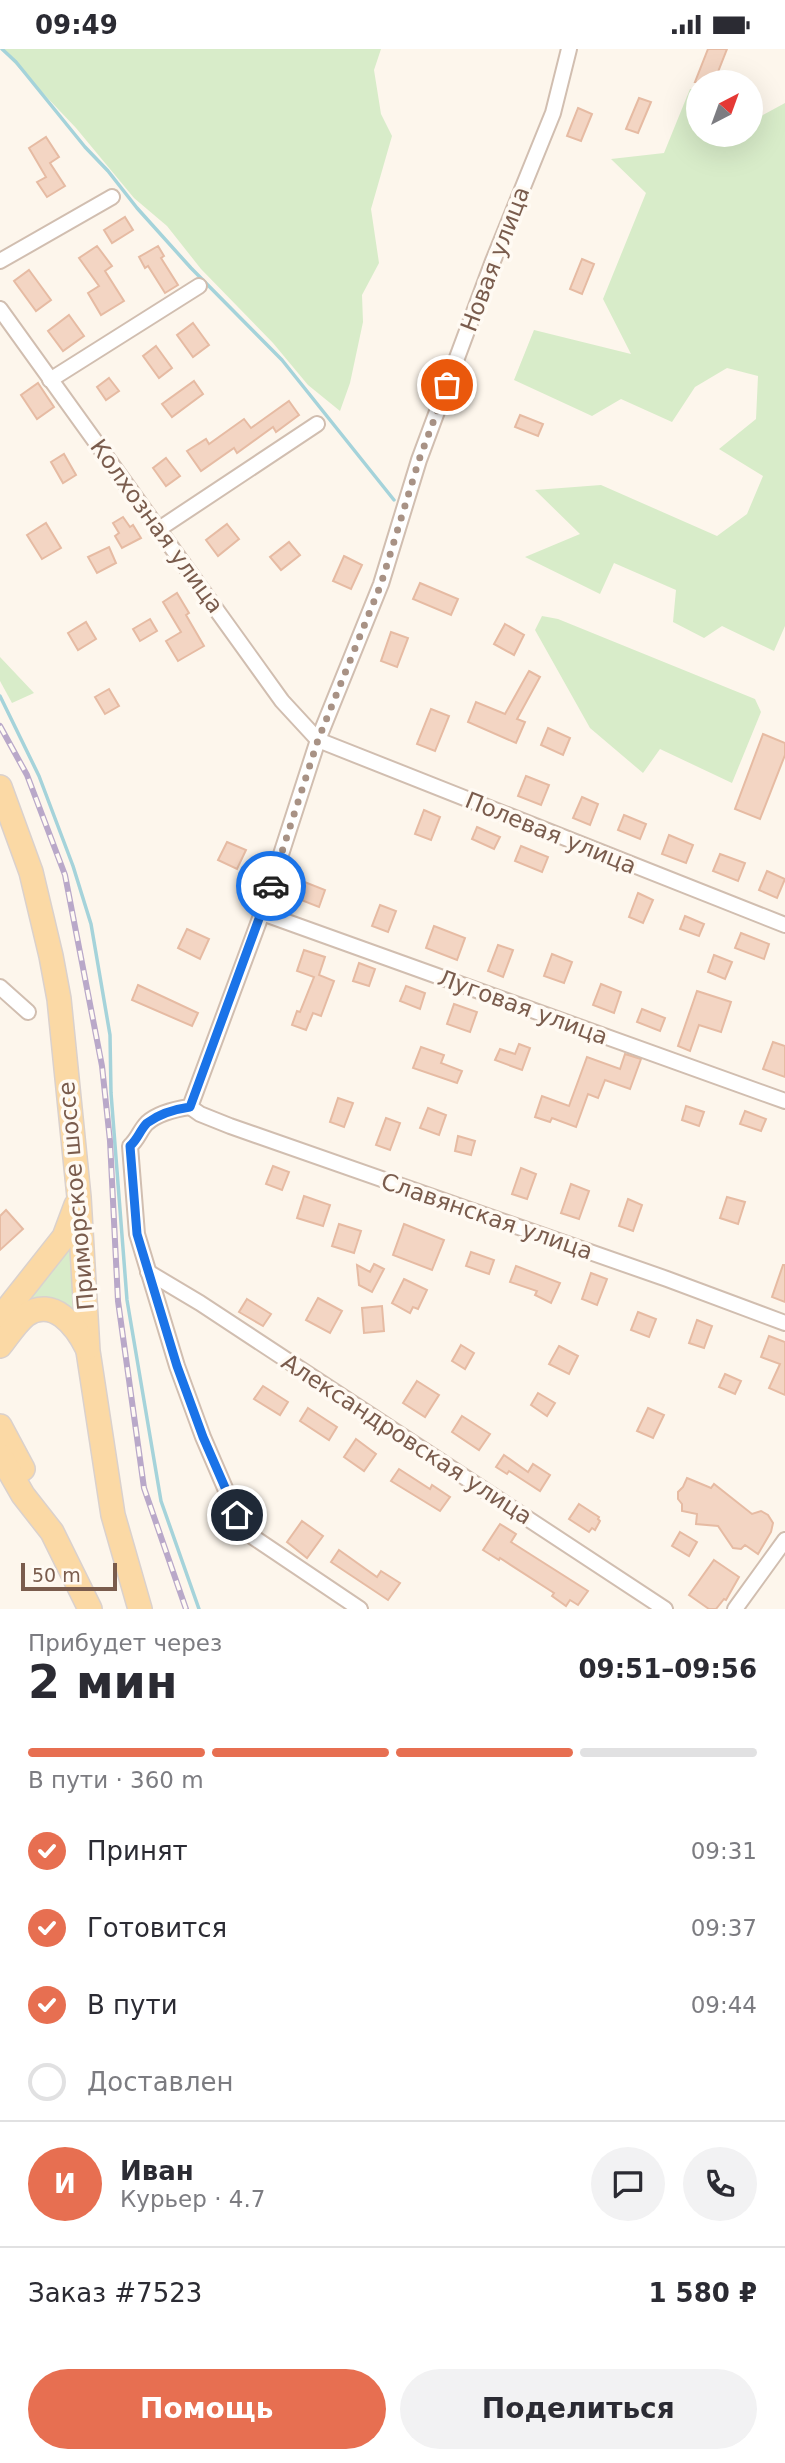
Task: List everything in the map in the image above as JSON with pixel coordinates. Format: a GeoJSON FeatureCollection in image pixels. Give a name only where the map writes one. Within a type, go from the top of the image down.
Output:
{"type":"FeatureCollection","features":[{"type":"Feature","properties":{"kind":"main road","name":"Приморское шоссе"},"geometry":{"type":"LineString","coordinates":[[0,787],[31,872],[59,999],[79,1197],[88,1351],[113,1515],[140,1609]]}},
{"type":"Feature","properties":{"kind":"main road"},"geometry":{"type":"LineString","coordinates":[[0,1318],[64,1237],[79,1197]]}},
{"type":"Feature","properties":{"kind":"main road"},"geometry":{"type":"LineString","coordinates":[[0,1346],[24,1316],[41,1310],[59,1313],[68,1320],[88,1351]]}},
{"type":"Feature","properties":{"kind":"main road"},"geometry":{"type":"LineString","coordinates":[[0,1426],[29,1479],[90,1609]]}},
{"type":"Feature","properties":{"kind":"main road"},"geometry":{"type":"LineString","coordinates":[[0,1455],[23,1495],[52,1532]]}},
{"type":"Feature","properties":{"kind":"street","name":"Новая улица"},"geometry":{"type":"LineString","coordinates":[[190,1107],[262,913],[318,740],[381,584],[419,460],[493,261],[553,113],[569,49]]}},
{"type":"Feature","properties":{"kind":"street"},"geometry":{"type":"LineString","coordinates":[[0,261],[112,197]]}},
{"type":"Feature","properties":{"kind":"street"},"geometry":{"type":"LineString","coordinates":[[50,380],[199,286]]}},
{"type":"Feature","properties":{"kind":"street","name":"Колхозная улица"},"geometry":{"type":"LineString","coordinates":[[0,309],[282,701],[318,740]]}},
{"type":"Feature","properties":{"kind":"street"},"geometry":{"type":"LineString","coordinates":[[159,529],[317,424]]}},
{"type":"Feature","properties":{"kind":"street","name":"Полевая улица"},"geometry":{"type":"LineString","coordinates":[[318,740],[785,925]]}},
{"type":"Feature","properties":{"kind":"street","name":"Луговая улица"},"geometry":{"type":"LineString","coordinates":[[262,913],[785,1101]]}},
{"type":"Feature","properties":{"kind":"street"},"geometry":{"type":"LineString","coordinates":[[0,987],[28,1012]]}},
{"type":"Feature","properties":{"kind":"street"},"geometry":{"type":"LineString","coordinates":[[190,1107],[177,1109],[147,1123],[139,1138],[130,1146],[137,1234],[177,1366],[203,1437],[244,1527],[253,1537],[360,1609]]}},
{"type":"Feature","properties":{"kind":"street","name":"Славянская улица"},"geometry":{"type":"LineString","coordinates":[[190,1107],[230,1126],[785,1323]]}},
{"type":"Feature","properties":{"kind":"street","name":"Александровская улица"},"geometry":{"type":"LineString","coordinates":[[148,1272],[200,1303],[665,1609]]}},
{"type":"Feature","properties":{"kind":"street"},"geometry":{"type":"LineString","coordinates":[[0,1486],[12,1487],[23,1495]]}},
{"type":"Feature","properties":{"kind":"street"},"geometry":{"type":"LineString","coordinates":[[735,1609],[785,1540]]}},
{"type":"Feature","properties":{"kind":"green space"},"geometry":{"type":"Polygon","coordinates":[[[1,49],[381,49],[374,70],[381,114],[392,136],[371,209],[379,263],[362,295],[363,322],[350,383],[340,411],[308,385],[273,343],[201,269],[167,226],[134,198],[76,128],[1,49]]]}},
{"type":"Feature","properties":{"kind":"green space"},"geometry":{"type":"Polygon","coordinates":[[[686,99],[686,147],[763,147],[763,115],[785,103],[785,626],[774,651],[722,626],[704,638],[673,622],[676,590],[614,563],[600,594],[525,557],[580,534],[535,490],[601,485],[717,536],[747,514],[763,476],[719,449],[756,419],[758,376],[727,368],[695,387],[672,422],[621,399],[592,416],[514,380],[534,330],[631,354],[603,299],[646,193],[611,159],[664,153],[686,99]]]}},
{"type":"Feature","properties":{"kind":"green space"},"geometry":{"type":"Polygon","coordinates":[[[542,616],[558,619],[755,699],[761,712],[732,783],[660,749],[643,773],[590,728],[535,630],[542,616]]]}},
{"type":"Feature","properties":{"kind":"green space"},"geometry":{"type":"Polygon","coordinates":[[[0,657],[34,693],[12,703],[0,681],[0,657]]]}},
{"type":"Feature","properties":{"kind":"green space"},"geometry":{"type":"Polygon","coordinates":[[[70,1239],[74,1312],[15,1316],[70,1239]]]}},
{"type":"Feature","properties":{"kind":"building"},"geometry":{"type":"Polygon","coordinates":[[[708,49],[727,49],[719,70],[700,70],[708,49]]]}},
{"type":"Feature","properties":{"kind":"building"},"geometry":{"type":"Polygon","coordinates":[[[639,98],[651,102],[638,133],[626,129],[639,98]]]}},
{"type":"Feature","properties":{"kind":"building"},"geometry":{"type":"Polygon","coordinates":[[[578,108],[592,114],[581,141],[567,136],[578,108]]]}},
{"type":"Feature","properties":{"kind":"building"},"geometry":{"type":"Polygon","coordinates":[[[46,137],[59,157],[50,163],[65,186],[47,197],[37,182],[46,177],[29,148],[46,137]]]}},
{"type":"Feature","properties":{"kind":"building"},"geometry":{"type":"Polygon","coordinates":[[[125,217],[133,230],[112,243],[104,230],[125,217]]]}},
{"type":"Feature","properties":{"kind":"building"},"geometry":{"type":"Polygon","coordinates":[[[97,246],[112,266],[105,271],[124,301],[101,315],[88,293],[99,286],[79,258],[97,246]]]}},
{"type":"Feature","properties":{"kind":"building"},"geometry":{"type":"Polygon","coordinates":[[[158,246],[164,256],[161,258],[178,285],[165,293],[139,257],[158,246]]]}},
{"type":"Feature","properties":{"kind":"building"},"geometry":{"type":"Polygon","coordinates":[[[582,259],[594,264],[582,294],[570,289],[582,259]]]}},
{"type":"Feature","properties":{"kind":"building"},"geometry":{"type":"Polygon","coordinates":[[[29,270],[51,300],[36,311],[14,281],[29,270]]]}},
{"type":"Feature","properties":{"kind":"building"},"geometry":{"type":"Polygon","coordinates":[[[69,315],[84,336],[63,351],[48,331],[69,315]]]}},
{"type":"Feature","properties":{"kind":"building"},"geometry":{"type":"Polygon","coordinates":[[[193,323],[209,345],[193,357],[177,335],[193,323]]]}},
{"type":"Feature","properties":{"kind":"building"},"geometry":{"type":"Polygon","coordinates":[[[156,346],[172,368],[159,378],[143,356],[156,346]]]}},
{"type":"Feature","properties":{"kind":"building"},"geometry":{"type":"Polygon","coordinates":[[[109,378],[119,391],[106,400],[97,387],[109,378]]]}},
{"type":"Feature","properties":{"kind":"building"},"geometry":{"type":"Polygon","coordinates":[[[194,381],[203,394],[172,417],[162,404],[194,381]]]}},
{"type":"Feature","properties":{"kind":"building"},"geometry":{"type":"Polygon","coordinates":[[[38,383],[54,407],[37,419],[21,395],[38,383]]]}},
{"type":"Feature","properties":{"kind":"building"},"geometry":{"type":"Polygon","coordinates":[[[289,401],[299,415],[276,432],[273,427],[237,453],[234,448],[201,471],[187,451],[206,439],[209,444],[244,419],[251,428],[289,401]]]}},
{"type":"Feature","properties":{"kind":"building"},"geometry":{"type":"Polygon","coordinates":[[[520,415],[543,424],[538,436],[515,427],[520,415]]]}},
{"type":"Feature","properties":{"kind":"building"},"geometry":{"type":"Polygon","coordinates":[[[64,454],[76,475],[63,483],[51,462],[64,454]]]}},
{"type":"Feature","properties":{"kind":"building"},"geometry":{"type":"Polygon","coordinates":[[[166,458],[180,476],[166,486],[153,468],[166,458]]]}},
{"type":"Feature","properties":{"kind":"building"},"geometry":{"type":"Polygon","coordinates":[[[123,517],[130,527],[133,525],[141,538],[122,548],[115,536],[119,533],[113,523],[123,517]]]}},
{"type":"Feature","properties":{"kind":"building"},"geometry":{"type":"Polygon","coordinates":[[[46,523],[61,548],[42,559],[27,535],[46,523]]]}},
{"type":"Feature","properties":{"kind":"building"},"geometry":{"type":"Polygon","coordinates":[[[227,524],[239,539],[218,556],[206,540],[227,524]]]}},
{"type":"Feature","properties":{"kind":"building"},"geometry":{"type":"Polygon","coordinates":[[[289,542],[300,555],[281,570],[270,557],[289,542]]]}},
{"type":"Feature","properties":{"kind":"building"},"geometry":{"type":"Polygon","coordinates":[[[109,547],[116,563],[97,573],[88,557],[109,547]]]}},
{"type":"Feature","properties":{"kind":"building"},"geometry":{"type":"Polygon","coordinates":[[[344,556],[362,565],[351,589],[333,581],[344,556]]]}},
{"type":"Feature","properties":{"kind":"building"},"geometry":{"type":"Polygon","coordinates":[[[420,583],[458,599],[451,615],[413,599],[420,583]]]}},
{"type":"Feature","properties":{"kind":"building"},"geometry":{"type":"Polygon","coordinates":[[[177,593],[204,646],[178,661],[166,641],[181,632],[163,602],[177,593]]]}},
{"type":"Feature","properties":{"kind":"building"},"geometry":{"type":"Polygon","coordinates":[[[150,619],[157,631],[140,641],[133,629],[150,619]]]}},
{"type":"Feature","properties":{"kind":"building"},"geometry":{"type":"Polygon","coordinates":[[[86,622],[96,639],[78,650],[68,633],[86,622]]]}},
{"type":"Feature","properties":{"kind":"building"},"geometry":{"type":"Polygon","coordinates":[[[505,624],[524,635],[514,655],[494,644],[505,624]]]}},
{"type":"Feature","properties":{"kind":"building"},"geometry":{"type":"Polygon","coordinates":[[[391,632],[408,638],[397,667],[381,661],[391,632]]]}},
{"type":"Feature","properties":{"kind":"building"},"geometry":{"type":"Polygon","coordinates":[[[529,671],[540,677],[517,719],[525,722],[516,743],[468,722],[476,702],[505,714],[529,671]]]}},
{"type":"Feature","properties":{"kind":"building"},"geometry":{"type":"Polygon","coordinates":[[[109,689],[119,706],[105,714],[95,697],[109,689]]]}},
{"type":"Feature","properties":{"kind":"building"},"geometry":{"type":"Polygon","coordinates":[[[431,709],[449,716],[435,751],[417,744],[431,709]]]}},
{"type":"Feature","properties":{"kind":"building"},"geometry":{"type":"Polygon","coordinates":[[[548,728],[570,738],[563,755],[541,745],[548,728]]]}},
{"type":"Feature","properties":{"kind":"building"},"geometry":{"type":"Polygon","coordinates":[[[763,734],[785,743],[785,755],[760,819],[735,809],[763,734]]]}},
{"type":"Feature","properties":{"kind":"building"},"geometry":{"type":"Polygon","coordinates":[[[526,776],[549,785],[541,805],[518,796],[526,776]]]}},
{"type":"Feature","properties":{"kind":"building"},"geometry":{"type":"Polygon","coordinates":[[[582,797],[598,804],[590,825],[573,818],[582,797]]]}},
{"type":"Feature","properties":{"kind":"building"},"geometry":{"type":"Polygon","coordinates":[[[424,810],[440,817],[431,840],[415,834],[424,810]]]}},
{"type":"Feature","properties":{"kind":"building"},"geometry":{"type":"Polygon","coordinates":[[[624,815],[646,824],[640,839],[618,830],[624,815]]]}},
{"type":"Feature","properties":{"kind":"building"},"geometry":{"type":"Polygon","coordinates":[[[477,827],[500,837],[494,849],[472,839],[477,827]]]}},
{"type":"Feature","properties":{"kind":"building"},"geometry":{"type":"Polygon","coordinates":[[[669,835],[693,845],[686,863],[662,854],[669,835]]]}},
{"type":"Feature","properties":{"kind":"building"},"geometry":{"type":"Polygon","coordinates":[[[227,842],[246,850],[237,869],[218,860],[227,842]]]}},
{"type":"Feature","properties":{"kind":"building"},"geometry":{"type":"Polygon","coordinates":[[[521,846],[548,857],[542,872],[515,861],[521,846]]]}},
{"type":"Feature","properties":{"kind":"building"},"geometry":{"type":"Polygon","coordinates":[[[720,854],[745,863],[738,881],[713,871],[720,854]]]}},
{"type":"Feature","properties":{"kind":"building"},"geometry":{"type":"Polygon","coordinates":[[[767,871],[785,879],[777,898],[759,890],[767,871]]]}},
{"type":"Feature","properties":{"kind":"building"},"geometry":{"type":"Polygon","coordinates":[[[302,881],[325,890],[319,907],[296,898],[302,881]]]}},
{"type":"Feature","properties":{"kind":"building"},"geometry":{"type":"Polygon","coordinates":[[[638,893],[653,900],[643,923],[629,917],[638,893]]]}},
{"type":"Feature","properties":{"kind":"building"},"geometry":{"type":"Polygon","coordinates":[[[380,905],[396,911],[388,932],[372,926],[380,905]]]}},
{"type":"Feature","properties":{"kind":"building"},"geometry":{"type":"Polygon","coordinates":[[[685,916],[704,924],[699,936],[680,929],[685,916]]]}},
{"type":"Feature","properties":{"kind":"building"},"geometry":{"type":"Polygon","coordinates":[[[434,926],[465,938],[457,960],[426,948],[434,926]]]}},
{"type":"Feature","properties":{"kind":"building"},"geometry":{"type":"Polygon","coordinates":[[[187,929],[209,939],[200,959],[178,948],[187,929]]]}},
{"type":"Feature","properties":{"kind":"building"},"geometry":{"type":"Polygon","coordinates":[[[741,933],[769,944],[764,959],[735,948],[741,933]]]}},
{"type":"Feature","properties":{"kind":"building"},"geometry":{"type":"Polygon","coordinates":[[[498,945],[513,950],[503,977],[488,971],[498,945]]]}},
{"type":"Feature","properties":{"kind":"building"},"geometry":{"type":"Polygon","coordinates":[[[304,950],[325,957],[319,975],[334,981],[321,1016],[313,1013],[306,1030],[292,1025],[314,977],[297,971],[304,950]]]}},
{"type":"Feature","properties":{"kind":"building"},"geometry":{"type":"Polygon","coordinates":[[[552,954],[572,962],[564,983],[544,976],[552,954]]]}},
{"type":"Feature","properties":{"kind":"building"},"geometry":{"type":"Polygon","coordinates":[[[714,955],[732,962],[725,979],[708,972],[714,955]]]}},
{"type":"Feature","properties":{"kind":"building"},"geometry":{"type":"Polygon","coordinates":[[[359,963],[375,969],[369,986],[353,981],[359,963]]]}},
{"type":"Feature","properties":{"kind":"building"},"geometry":{"type":"Polygon","coordinates":[[[601,984],[621,992],[614,1013],[593,1005],[601,984]]]}},
{"type":"Feature","properties":{"kind":"building"},"geometry":{"type":"Polygon","coordinates":[[[138,985],[198,1013],[192,1026],[132,1000],[138,985]]]}},
{"type":"Feature","properties":{"kind":"building"},"geometry":{"type":"Polygon","coordinates":[[[406,986],[425,993],[420,1009],[400,1001],[406,986]]]}},
{"type":"Feature","properties":{"kind":"building"},"geometry":{"type":"Polygon","coordinates":[[[697,991],[731,1002],[721,1032],[699,1025],[690,1051],[678,1046],[697,991]]]}},
{"type":"Feature","properties":{"kind":"building"},"geometry":{"type":"Polygon","coordinates":[[[454,1004],[477,1012],[470,1032],[447,1024],[454,1004]]]}},
{"type":"Feature","properties":{"kind":"building"},"geometry":{"type":"Polygon","coordinates":[[[642,1009],[665,1018],[660,1031],[637,1022],[642,1009]]]}},
{"type":"Feature","properties":{"kind":"building"},"geometry":{"type":"Polygon","coordinates":[[[773,1042],[785,1046],[785,1077],[763,1069],[773,1042]]]}},
{"type":"Feature","properties":{"kind":"building"},"geometry":{"type":"Polygon","coordinates":[[[519,1044],[530,1048],[522,1070],[495,1060],[500,1049],[515,1054],[519,1044]]]}},
{"type":"Feature","properties":{"kind":"building"},"geometry":{"type":"Polygon","coordinates":[[[421,1047],[444,1055],[441,1063],[462,1071],[457,1083],[413,1068],[421,1047]]]}},
{"type":"Feature","properties":{"kind":"building"},"geometry":{"type":"Polygon","coordinates":[[[625,1054],[641,1059],[630,1089],[605,1080],[598,1098],[588,1094],[576,1127],[552,1118],[550,1122],[535,1117],[542,1096],[569,1106],[587,1057],[620,1069],[625,1054]]]}},
{"type":"Feature","properties":{"kind":"building"},"geometry":{"type":"Polygon","coordinates":[[[338,1098],[353,1103],[344,1127],[330,1122],[338,1098]]]}},
{"type":"Feature","properties":{"kind":"building"},"geometry":{"type":"Polygon","coordinates":[[[686,1106],[704,1112],[699,1126],[682,1120],[686,1106]]]}},
{"type":"Feature","properties":{"kind":"building"},"geometry":{"type":"Polygon","coordinates":[[[428,1108],[446,1115],[439,1135],[420,1128],[428,1108]]]}},
{"type":"Feature","properties":{"kind":"building"},"geometry":{"type":"Polygon","coordinates":[[[745,1111],[766,1119],[761,1131],[740,1124],[745,1111]]]}},
{"type":"Feature","properties":{"kind":"building"},"geometry":{"type":"Polygon","coordinates":[[[386,1118],[400,1123],[390,1150],[376,1145],[386,1118]]]}},
{"type":"Feature","properties":{"kind":"building"},"geometry":{"type":"Polygon","coordinates":[[[458,1136],[475,1141],[471,1155],[455,1151],[458,1136]]]}},
{"type":"Feature","properties":{"kind":"building"},"geometry":{"type":"Polygon","coordinates":[[[273,1166],[289,1172],[282,1190],[266,1184],[273,1166]]]}},
{"type":"Feature","properties":{"kind":"building"},"geometry":{"type":"Polygon","coordinates":[[[521,1168],[536,1174],[527,1199],[512,1194],[521,1168]]]}},
{"type":"Feature","properties":{"kind":"building"},"geometry":{"type":"Polygon","coordinates":[[[571,1184],[589,1191],[579,1219],[561,1213],[571,1184]]]}},
{"type":"Feature","properties":{"kind":"building"},"geometry":{"type":"Polygon","coordinates":[[[304,1196],[330,1205],[323,1226],[297,1218],[304,1196]]]}},
{"type":"Feature","properties":{"kind":"building"},"geometry":{"type":"Polygon","coordinates":[[[727,1197],[745,1202],[738,1224],[720,1218],[727,1197]]]}},
{"type":"Feature","properties":{"kind":"building"},"geometry":{"type":"Polygon","coordinates":[[[628,1199],[642,1205],[633,1231],[619,1226],[628,1199]]]}},
{"type":"Feature","properties":{"kind":"building"},"geometry":{"type":"Polygon","coordinates":[[[6,1210],[23,1229],[0,1250],[0,1216],[6,1210]]]}},
{"type":"Feature","properties":{"kind":"building"},"geometry":{"type":"Polygon","coordinates":[[[339,1224],[361,1231],[354,1253],[332,1246],[339,1224]]]}},
{"type":"Feature","properties":{"kind":"building"},"geometry":{"type":"Polygon","coordinates":[[[404,1224],[444,1240],[432,1270],[393,1255],[404,1224]]]}},
{"type":"Feature","properties":{"kind":"building"},"geometry":{"type":"Polygon","coordinates":[[[471,1252],[494,1260],[489,1274],[466,1266],[471,1252]]]}},
{"type":"Feature","properties":{"kind":"building"},"geometry":{"type":"Polygon","coordinates":[[[374,1264],[384,1269],[372,1292],[359,1285],[357,1265],[370,1272],[374,1264]]]}},
{"type":"Feature","properties":{"kind":"building"},"geometry":{"type":"Polygon","coordinates":[[[785,1265],[785,1302],[772,1297],[785,1265]]]}},
{"type":"Feature","properties":{"kind":"building"},"geometry":{"type":"Polygon","coordinates":[[[516,1266],[560,1283],[551,1303],[535,1295],[537,1291],[510,1282],[516,1266]]]}},
{"type":"Feature","properties":{"kind":"building"},"geometry":{"type":"Polygon","coordinates":[[[591,1273],[607,1279],[597,1305],[582,1299],[591,1273]]]}},
{"type":"Feature","properties":{"kind":"building"},"geometry":{"type":"Polygon","coordinates":[[[404,1279],[427,1290],[418,1309],[413,1307],[410,1313],[392,1303],[404,1279]]]}},
{"type":"Feature","properties":{"kind":"building"},"geometry":{"type":"Polygon","coordinates":[[[318,1298],[342,1311],[330,1333],[306,1320],[318,1298]]]}},
{"type":"Feature","properties":{"kind":"building"},"geometry":{"type":"Polygon","coordinates":[[[247,1299],[271,1314],[263,1326],[239,1312],[247,1299]]]}},
{"type":"Feature","properties":{"kind":"building"},"geometry":{"type":"Polygon","coordinates":[[[382,1306],[384,1331],[364,1333],[362,1308],[382,1306]]]}},
{"type":"Feature","properties":{"kind":"building"},"geometry":{"type":"Polygon","coordinates":[[[638,1312],[656,1319],[649,1337],[631,1330],[638,1312]]]}},
{"type":"Feature","properties":{"kind":"building"},"geometry":{"type":"Polygon","coordinates":[[[697,1320],[712,1326],[704,1348],[689,1343],[697,1320]]]}},
{"type":"Feature","properties":{"kind":"building"},"geometry":{"type":"Polygon","coordinates":[[[769,1336],[785,1342],[785,1395],[769,1388],[780,1364],[761,1357],[769,1336]]]}},
{"type":"Feature","properties":{"kind":"building"},"geometry":{"type":"Polygon","coordinates":[[[461,1345],[474,1353],[465,1369],[452,1361],[461,1345]]]}},
{"type":"Feature","properties":{"kind":"building"},"geometry":{"type":"Polygon","coordinates":[[[559,1346],[578,1356],[569,1374],[549,1364],[559,1346]]]}},
{"type":"Feature","properties":{"kind":"building"},"geometry":{"type":"Polygon","coordinates":[[[725,1374],[741,1381],[735,1394],[719,1387],[725,1374]]]}},
{"type":"Feature","properties":{"kind":"building"},"geometry":{"type":"Polygon","coordinates":[[[417,1381],[439,1395],[425,1417],[403,1403],[417,1381]]]}},
{"type":"Feature","properties":{"kind":"building"},"geometry":{"type":"Polygon","coordinates":[[[263,1386],[288,1402],[280,1415],[254,1399],[263,1386]]]}},
{"type":"Feature","properties":{"kind":"building"},"geometry":{"type":"Polygon","coordinates":[[[538,1393],[555,1403],[547,1416],[531,1405],[538,1393]]]}},
{"type":"Feature","properties":{"kind":"building"},"geometry":{"type":"Polygon","coordinates":[[[308,1408],[337,1427],[329,1440],[300,1421],[308,1408]]]}},
{"type":"Feature","properties":{"kind":"building"},"geometry":{"type":"Polygon","coordinates":[[[648,1408],[664,1415],[653,1438],[637,1431],[648,1408]]]}},
{"type":"Feature","properties":{"kind":"building"},"geometry":{"type":"Polygon","coordinates":[[[462,1416],[490,1434],[479,1450],[452,1432],[462,1416]]]}},
{"type":"Feature","properties":{"kind":"building"},"geometry":{"type":"Polygon","coordinates":[[[356,1439],[376,1454],[364,1471],[344,1457],[356,1439]]]}},
{"type":"Feature","properties":{"kind":"building"},"geometry":{"type":"Polygon","coordinates":[[[504,1455],[528,1472],[533,1464],[550,1475],[540,1491],[509,1471],[507,1474],[496,1467],[504,1455]]]}},
{"type":"Feature","properties":{"kind":"building"},"geometry":{"type":"Polygon","coordinates":[[[399,1469],[430,1489],[432,1485],[450,1497],[440,1511],[391,1481],[399,1469]]]}},
{"type":"Feature","properties":{"kind":"building"},"geometry":{"type":"Polygon","coordinates":[[[687,1478],[711,1488],[714,1484],[752,1514],[761,1511],[768,1515],[773,1523],[771,1532],[758,1554],[745,1545],[741,1549],[733,1548],[718,1526],[696,1524],[697,1514],[682,1511],[678,1492],[687,1478]]]}},
{"type":"Feature","properties":{"kind":"building"},"geometry":{"type":"Polygon","coordinates":[[[579,1504],[599,1517],[600,1521],[595,1530],[592,1528],[589,1532],[569,1519],[579,1504]]]}},
{"type":"Feature","properties":{"kind":"building"},"geometry":{"type":"Polygon","coordinates":[[[302,1521],[323,1536],[307,1558],[287,1542],[302,1521]]]}},
{"type":"Feature","properties":{"kind":"building"},"geometry":{"type":"Polygon","coordinates":[[[500,1524],[516,1534],[511,1542],[588,1591],[578,1605],[570,1600],[566,1606],[552,1596],[554,1593],[483,1550],[500,1524]]]}},
{"type":"Feature","properties":{"kind":"building"},"geometry":{"type":"Polygon","coordinates":[[[680,1532],[697,1542],[689,1556],[672,1546],[680,1532]]]}},
{"type":"Feature","properties":{"kind":"building"},"geometry":{"type":"Polygon","coordinates":[[[339,1550],[377,1577],[381,1571],[400,1583],[388,1600],[331,1562],[339,1550]]]}},
{"type":"Feature","properties":{"kind":"building"},"geometry":{"type":"Polygon","coordinates":[[[714,1560],[739,1577],[726,1600],[716,1609],[709,1609],[689,1595],[714,1560]]]}},
{"type":"Feature","properties":{"kind":"waterway"},"geometry":{"type":"LineString","coordinates":[[2,49],[16,62],[85,147],[191,268],[282,360],[394,500]]}},
{"type":"Feature","properties":{"kind":"waterway"},"geometry":{"type":"LineString","coordinates":[[0,696],[39,776],[73,866],[91,924],[110,1035],[111,1093],[127,1300],[161,1501],[199,1609]]}},
{"type":"Feature","properties":{"kind":"railway"},"geometry":{"type":"LineString","coordinates":[[0,726],[27,775],[65,875],[102,1066],[110,1141],[118,1301],[144,1488],[186,1609]]}},
{"type":"Feature","properties":{"kind":"way so far"},"geometry":{"type":"LineString","coordinates":[[271,886],[318,740],[381,584],[419,460],[447,385]]}},
{"type":"Feature","properties":{"kind":"route"},"geometry":{"type":"LineString","coordinates":[[237,1515],[203,1437],[177,1366],[137,1234],[130,1146],[139,1138],[147,1123],[177,1109],[190,1107],[271,886]]}}]}
